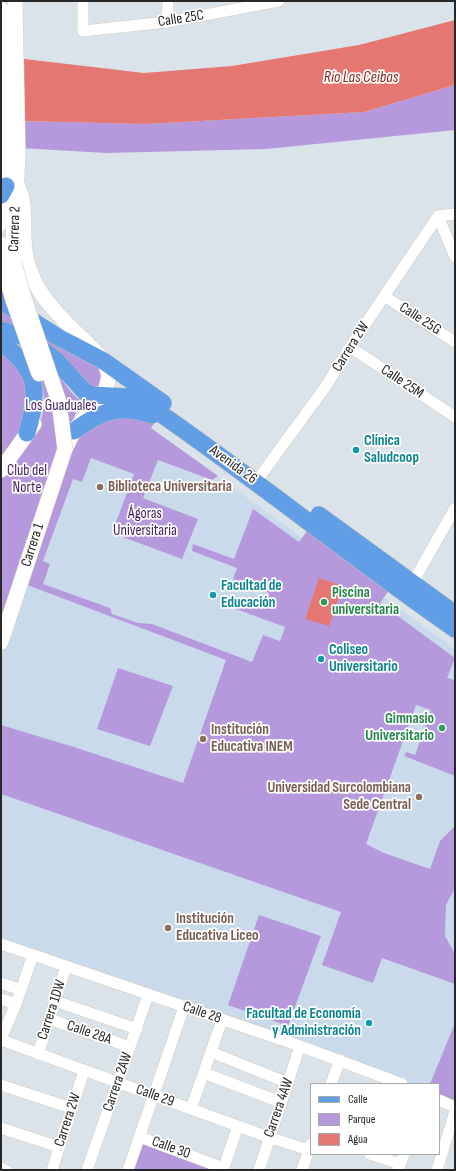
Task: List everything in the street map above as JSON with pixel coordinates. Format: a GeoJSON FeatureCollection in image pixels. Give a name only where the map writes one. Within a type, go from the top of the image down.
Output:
{"type":"FeatureCollection","features":[{"type":"Feature","properties":{"kind":"main road","name":"Carrera 2"},"geometry":{"type":"LineString","coordinates":[[1,470],[32,427],[42,403],[39,374],[13,300],[8,261],[13,242],[8,185],[4,22],[15,1]]}},
{"type":"Feature","properties":{"kind":"main road","name":"Carrera 2"},"geometry":{"type":"LineString","coordinates":[[1,223],[8,185],[18,156],[4,22]]}},
{"type":"Feature","properties":{"kind":"main road"},"geometry":{"type":"LineString","coordinates":[[8,185],[21,192],[26,256],[34,280],[53,310],[105,362],[108,369],[108,383],[103,396]]}},
{"type":"Feature","properties":{"kind":"main road","name":"Carrera 2"},"geometry":{"type":"LineString","coordinates":[[1,244],[24,298],[59,402],[65,449]]}},
{"type":"Feature","properties":{"kind":"main road","name":"Avenida 26"},"geometry":{"type":"LineString","coordinates":[[1,301],[56,336],[105,362],[261,475],[346,534],[455,629]]}},
{"type":"Feature","properties":{"kind":"main road","name":"Avenida 26"},"geometry":{"type":"LineString","coordinates":[[1,330],[18,334],[30,340],[56,360],[79,387],[90,394],[127,397],[139,400],[173,422],[312,524],[409,589],[455,614]]}},
{"type":"Feature","properties":{"kind":"main road"},"geometry":{"type":"LineString","coordinates":[[1,343],[12,351],[25,365],[34,382],[36,398],[32,427]]}},
{"type":"Feature","properties":{"kind":"main road","name":"Carrera 1"},"geometry":{"type":"LineString","coordinates":[[1,642],[65,449],[74,431],[103,396]]}},
{"type":"Feature","properties":{"kind":"main road"},"geometry":{"type":"LineString","coordinates":[[74,431],[92,418],[105,412],[122,409],[137,410],[173,422]]}},
{"type":"Feature","properties":{"kind":"street","name":"Calle 25C"},"geometry":{"type":"LineString","coordinates":[[83,1],[83,31],[167,22],[254,4],[279,1]]}},
{"type":"Feature","properties":{"kind":"street"},"geometry":{"type":"LineString","coordinates":[[167,22],[168,1]]}},
{"type":"Feature","properties":{"kind":"street"},"geometry":{"type":"LineString","coordinates":[[455,214],[438,216],[455,257]]}},
{"type":"Feature","properties":{"kind":"street","name":"Carrera 2W"},"geometry":{"type":"LineString","coordinates":[[261,475],[326,386],[350,347],[438,216]]}},
{"type":"Feature","properties":{"kind":"street","name":"Calle 25G"},"geometry":{"type":"LineString","coordinates":[[384,296],[455,342]]}},
{"type":"Feature","properties":{"kind":"street","name":"Calle 25M"},"geometry":{"type":"LineString","coordinates":[[350,347],[455,417]]}},
{"type":"Feature","properties":{"kind":"street"},"geometry":{"type":"LineString","coordinates":[[409,589],[455,508]]}},
{"type":"Feature","properties":{"kind":"street","name":"Calle 28"},"geometry":{"type":"LineString","coordinates":[[1,944],[300,1046],[399,1083]]}},
{"type":"Feature","properties":{"kind":"street"},"geometry":{"type":"LineString","coordinates":[[1,1040],[16,1004],[33,955]]}},
{"type":"Feature","properties":{"kind":"street","name":"Carrera 1DW"},"geometry":{"type":"LineString","coordinates":[[38,1054],[66,967]]}},
{"type":"Feature","properties":{"kind":"street"},"geometry":{"type":"LineString","coordinates":[[1,983],[21,990]]}},
{"type":"Feature","properties":{"kind":"street","name":"Carrera 2AW"},"geometry":{"type":"LineString","coordinates":[[87,1170],[148,995]]}},
{"type":"Feature","properties":{"kind":"street"},"geometry":{"type":"LineString","coordinates":[[1,999],[16,1004]]}},
{"type":"Feature","properties":{"kind":"street"},"geometry":{"type":"LineString","coordinates":[[55,1001],[137,1028]]}},
{"type":"Feature","properties":{"kind":"street"},"geometry":{"type":"LineString","coordinates":[[128,1170],[184,1007]]}},
{"type":"Feature","properties":{"kind":"street","name":"Calle 28A"},"geometry":{"type":"LineString","coordinates":[[49,1019],[130,1047]]}},
{"type":"Feature","properties":{"kind":"street"},"geometry":{"type":"LineString","coordinates":[[191,1109],[222,1020]]}},
{"type":"Feature","properties":{"kind":"street","name":"Calle 29"},"geometry":{"type":"LineString","coordinates":[[1,1040],[268,1137],[310,1147]]}},
{"type":"Feature","properties":{"kind":"street","name":"Carrera 4AW"},"geometry":{"type":"LineString","coordinates":[[259,1170],[268,1137],[300,1046]]}},
{"type":"Feature","properties":{"kind":"street"},"geometry":{"type":"LineString","coordinates":[[211,1052],[288,1083]]}},
{"type":"Feature","properties":{"kind":"street"},"geometry":{"type":"LineString","coordinates":[[331,1083],[340,1060]]}},
{"type":"Feature","properties":{"kind":"street","name":"Carrera 2W"},"geometry":{"type":"LineString","coordinates":[[52,1170],[84,1071]]}},
{"type":"Feature","properties":{"kind":"street"},"geometry":{"type":"LineString","coordinates":[[204,1073],[280,1102]]}},
{"type":"Feature","properties":{"kind":"street"},"geometry":{"type":"LineString","coordinates":[[1,1084],[71,1108]]}},
{"type":"Feature","properties":{"kind":"street"},"geometry":{"type":"LineString","coordinates":[[440,1100],[455,1107]]}},
{"type":"Feature","properties":{"kind":"street"},"geometry":{"type":"LineString","coordinates":[[438,1170],[455,1111]]}},
{"type":"Feature","properties":{"kind":"street"},"geometry":{"type":"LineString","coordinates":[[223,1169],[238,1126]]}},
{"type":"Feature","properties":{"kind":"street"},"geometry":{"type":"LineString","coordinates":[[1,1128],[59,1148]]}},
{"type":"Feature","properties":{"kind":"street","name":"Calle 30"},"geometry":{"type":"LineString","coordinates":[[140,1137],[223,1169]]}},
{"type":"Feature","properties":{"kind":"street"},"geometry":{"type":"LineString","coordinates":[[302,1170],[310,1147]]}},
{"type":"Feature","properties":{"kind":"street"},"geometry":{"type":"LineString","coordinates":[[373,1155],[401,1163]]}},
{"type":"Feature","properties":{"kind":"street"},"geometry":{"type":"LineString","coordinates":[[1,1168],[6,1170]]}},
{"type":"Feature","properties":{"kind":"shaded area"},"geometry":{"type":"Polygon","coordinates":[[[151,428],[455,649],[455,1102],[440,1085],[440,1083],[403,1083],[1,944],[1,644],[22,583],[31,586],[78,451],[151,428]]]}},
{"type":"Feature","properties":{"kind":"green space"},"geometry":{"type":"Polygon","coordinates":[[[455,85],[455,130],[266,149],[107,153],[20,148],[20,121],[146,124],[364,112],[455,85]]]}},
{"type":"Feature","properties":{"kind":"green space"},"geometry":{"type":"Polygon","coordinates":[[[1,309],[55,338],[95,364],[102,374],[100,385],[95,387],[88,385],[25,329],[1,321],[1,309]]]}},
{"type":"Feature","properties":{"kind":"green space"},"geometry":{"type":"Polygon","coordinates":[[[1,343],[25,365],[39,426],[43,413],[43,392],[31,363],[18,343],[47,365],[59,376],[74,395],[82,401],[77,409],[65,446],[89,422],[161,414],[151,428],[218,476],[212,480],[158,460],[143,498],[198,519],[182,559],[112,533],[134,474],[91,458],[82,482],[73,479],[43,561],[50,564],[43,584],[110,608],[112,614],[138,623],[152,624],[252,662],[263,635],[280,641],[285,627],[228,606],[232,597],[263,609],[269,593],[233,579],[237,568],[192,551],[193,544],[234,559],[253,509],[299,542],[312,524],[392,586],[380,603],[455,658],[447,678],[455,680],[455,776],[404,756],[406,752],[415,755],[431,710],[416,705],[366,844],[384,853],[430,869],[440,841],[455,826],[455,888],[446,905],[445,936],[455,954],[455,984],[382,958],[373,983],[322,965],[341,912],[1,794],[1,725],[183,783],[226,660],[22,583],[1,641],[1,343]]]}},
{"type":"Feature","properties":{"kind":"green space"},"geometry":{"type":"Polygon","coordinates":[[[118,668],[173,686],[150,746],[97,729],[118,668]]]}},
{"type":"Feature","properties":{"kind":"green space"},"geometry":{"type":"Polygon","coordinates":[[[259,915],[321,936],[288,1026],[228,1005],[259,915]]]}},
{"type":"Feature","properties":{"kind":"green space"},"geometry":{"type":"Polygon","coordinates":[[[455,1023],[455,1102],[440,1096],[440,1083],[430,1083],[455,1023]]]}},
{"type":"Feature","properties":{"kind":"green space"},"geometry":{"type":"Polygon","coordinates":[[[142,1141],[214,1170],[132,1170],[142,1141]]]}},
{"type":"Feature","properties":{"kind":"water","name":"Río Las Ceibas"},"geometry":{"type":"Polygon","coordinates":[[[455,20],[455,85],[364,112],[146,124],[20,121],[16,58],[144,73],[232,66],[359,45],[455,20]]]}},
{"type":"Feature","properties":{"kind":"water","name":"Piscina universitaria"},"geometry":{"type":"Polygon","coordinates":[[[319,578],[343,586],[329,626],[305,619],[319,578]]]}},
{"type":"Feature","properties":{"kind":"place","name":"Clínica Saludcoop"},"geometry":{"type":"Point","coordinates":[356,450]}},
{"type":"Feature","properties":{"kind":"place","name":"Biblioteca Universitaria"},"geometry":{"type":"Point","coordinates":[100,487]}},
{"type":"Feature","properties":{"kind":"place","name":"Facultad de Educación"},"geometry":{"type":"Point","coordinates":[213,595]}},
{"type":"Feature","properties":{"kind":"place","name":"Piscina universitaria"},"geometry":{"type":"Point","coordinates":[324,602]}},
{"type":"Feature","properties":{"kind":"place","name":"Coliseo Universitario"},"geometry":{"type":"Point","coordinates":[321,659]}},
{"type":"Feature","properties":{"kind":"place","name":"Gimnasio Universitario"},"geometry":{"type":"Point","coordinates":[442,728]}},
{"type":"Feature","properties":{"kind":"place","name":"Institución Educativa INEM"},"geometry":{"type":"Point","coordinates":[203,739]}},
{"type":"Feature","properties":{"kind":"place","name":"Universidad Surcolombiana Sede Central"},"geometry":{"type":"Point","coordinates":[419,797]}},
{"type":"Feature","properties":{"kind":"place","name":"Institución Educativa Liceo"},"geometry":{"type":"Point","coordinates":[168,928]}},
{"type":"Feature","properties":{"kind":"place","name":"Facultad de Economía y Administración"},"geometry":{"type":"Point","coordinates":[369,1023]}},
{"type":"Feature","properties":{"kind":"park label","name":"Los Guaduales"},"geometry":{"type":"Point","coordinates":[61,406]}},
{"type":"Feature","properties":{"kind":"park label","name":"Club del Norte"},"geometry":{"type":"Point","coordinates":[27,480]}},
{"type":"Feature","properties":{"kind":"park label","name":"Ágoras Universitaria"},"geometry":{"type":"Point","coordinates":[145,522]}}]}
